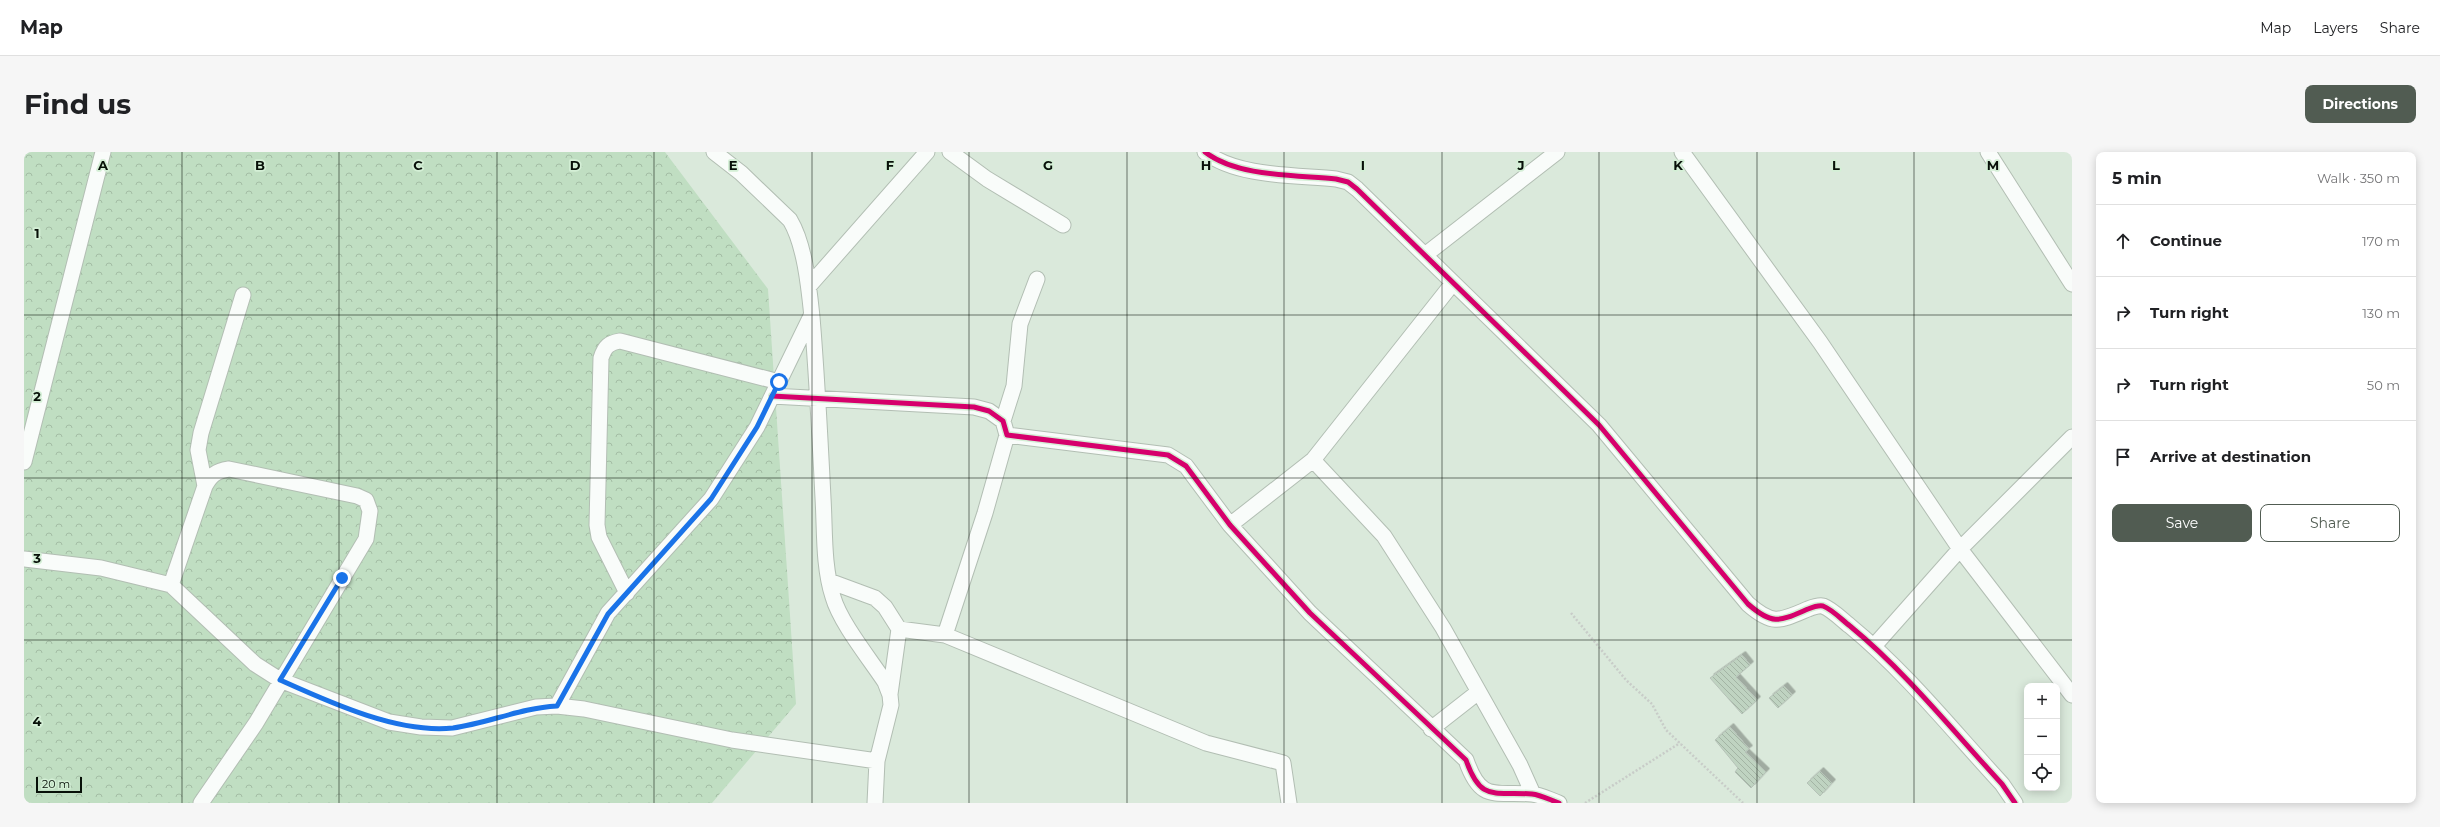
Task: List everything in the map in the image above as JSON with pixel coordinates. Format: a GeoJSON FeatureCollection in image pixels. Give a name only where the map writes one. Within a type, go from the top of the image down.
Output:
{"type":"FeatureCollection","features":[{"type":"Feature","properties":{"kind":"street"},"geometry":{"type":"LineString","coordinates":[[24,462],[103,152]]}},
{"type":"Feature","properties":{"kind":"street"},"geometry":{"type":"LineString","coordinates":[[714,152],[741,173],[790,220],[795,229],[809,286],[819,398],[820,448],[829,581],[836,608],[885,682],[890,695]]}},
{"type":"Feature","properties":{"kind":"street"},"geometry":{"type":"LineString","coordinates":[[809,286],[928,152]]}},
{"type":"Feature","properties":{"kind":"street"},"geometry":{"type":"LineString","coordinates":[[950,152],[987,180],[1063,225]]}},
{"type":"Feature","properties":{"kind":"street"},"geometry":{"type":"LineString","coordinates":[[1205,152],[1213,158],[1239,168],[1348,182],[1599,425],[1757,611],[1772,620],[1783,620],[1815,606],[1822,606],[1874,646],[2002,784],[2015,803]]}},
{"type":"Feature","properties":{"kind":"street"},"geometry":{"type":"LineString","coordinates":[[1425,255],[1556,152]]}},
{"type":"Feature","properties":{"kind":"street"},"geometry":{"type":"LineString","coordinates":[[1682,152],[1820,342],[1960,549],[2072,695]]}},
{"type":"Feature","properties":{"kind":"street"},"geometry":{"type":"LineString","coordinates":[[1988,152],[2072,284]]}},
{"type":"Feature","properties":{"kind":"street"},"geometry":{"type":"LineString","coordinates":[[945,635],[985,513],[1014,386],[1020,324],[1037,279]]}},
{"type":"Feature","properties":{"kind":"street"},"geometry":{"type":"LineString","coordinates":[[1230,524],[1313,460],[1453,283]]}},
{"type":"Feature","properties":{"kind":"street"},"geometry":{"type":"LineString","coordinates":[[205,486],[198,450],[201,433],[243,295]]}},
{"type":"Feature","properties":{"kind":"street"},"geometry":{"type":"LineString","coordinates":[[557,706],[608,614],[711,499],[757,427],[811,315]]}},
{"type":"Feature","properties":{"kind":"street"},"geometry":{"type":"LineString","coordinates":[[627,593],[599,537],[597,525],[601,358],[604,348],[611,343],[620,341],[779,382]]}},
{"type":"Feature","properties":{"kind":"street"},"geometry":{"type":"LineString","coordinates":[[772,396],[974,407],[989,411],[1005,428],[1168,455],[1177,458],[1186,466],[1230,524],[1310,614],[1431,729],[1466,760],[1473,779],[1481,788],[1490,793],[1502,795],[1533,794],[1559,803]]}},
{"type":"Feature","properties":{"kind":"street"},"geometry":{"type":"LineString","coordinates":[[1874,646],[1960,549],[2072,436]]}},
{"type":"Feature","properties":{"kind":"street"},"geometry":{"type":"LineString","coordinates":[[1313,460],[1384,536],[1443,628],[1477,693],[1520,765],[1533,794]]}},
{"type":"Feature","properties":{"kind":"street"},"geometry":{"type":"LineString","coordinates":[[171,585],[205,486],[211,476],[219,471],[229,469],[357,496],[366,500],[370,511],[366,539],[256,722],[201,803]]}},
{"type":"Feature","properties":{"kind":"street"},"geometry":{"type":"LineString","coordinates":[[24,559],[101,568],[171,585],[256,664],[280,680],[389,722],[421,727],[452,728],[536,707],[557,706],[584,709],[732,740],[876,761]]}},
{"type":"Feature","properties":{"kind":"street"},"geometry":{"type":"LineString","coordinates":[[829,581],[875,598],[886,607],[899,629],[890,695],[891,705],[876,761],[875,803]]}},
{"type":"Feature","properties":{"kind":"street"},"geometry":{"type":"LineString","coordinates":[[899,629],[945,635],[1206,743],[1283,763],[1290,803]]}},
{"type":"Feature","properties":{"kind":"street"},"geometry":{"type":"LineString","coordinates":[[1431,729],[1477,693]]}},
{"type":"Feature","properties":{"kind":"path"},"geometry":{"type":"LineString","coordinates":[[1571,613],[1626,680],[1652,704],[1666,730],[1744,803]]}},
{"type":"Feature","properties":{"kind":"path"},"geometry":{"type":"LineString","coordinates":[[1585,803],[1680,743]]}},
{"type":"Feature","properties":{"kind":"green space"},"geometry":{"type":"Polygon","coordinates":[[[24,152],[665,152],[768,289],[796,704],[712,803],[24,803],[24,152]]]}},
{"type":"Feature","properties":{"kind":"building"},"geometry":{"type":"Polygon","coordinates":[[[1742,655],[1750,665],[1736,677],[1757,700],[1742,714],[1710,678],[1742,655]]]}},
{"type":"Feature","properties":{"kind":"building"},"geometry":{"type":"Polygon","coordinates":[[[1784,686],[1792,695],[1778,708],[1769,698],[1784,686]]]}},
{"type":"Feature","properties":{"kind":"building"},"geometry":{"type":"Polygon","coordinates":[[[1730,727],[1749,749],[1745,752],[1766,772],[1751,788],[1735,772],[1738,768],[1715,740],[1730,727]]]}},
{"type":"Feature","properties":{"kind":"building"},"geometry":{"type":"Polygon","coordinates":[[[1820,771],[1832,783],[1820,796],[1807,783],[1820,771]]]}},
{"type":"Feature","properties":{"kind":"cycle path"},"geometry":{"type":"LineString","coordinates":[[1205,152],[1218,160],[1233,166],[1268,173],[1336,179],[1348,182],[1357,189],[1599,425],[1748,604],[1764,616],[1777,619],[1817,606],[1823,606],[1834,613],[1871,644],[1910,682],[2002,784],[2015,803]]}},
{"type":"Feature","properties":{"kind":"cycle path"},"geometry":{"type":"LineString","coordinates":[[772,396],[974,407],[989,411],[1003,421],[1007,435],[1168,455],[1186,466],[1230,525],[1310,613],[1466,760],[1477,783],[1483,789],[1498,793],[1532,794],[1542,796],[1559,803]]}},
{"type":"Feature","properties":{"kind":"route"},"geometry":{"type":"LineString","coordinates":[[342,578],[280,680],[305,692],[389,722],[421,727],[452,728],[536,707],[557,706],[608,614],[711,499],[757,427],[779,382]]}}]}
